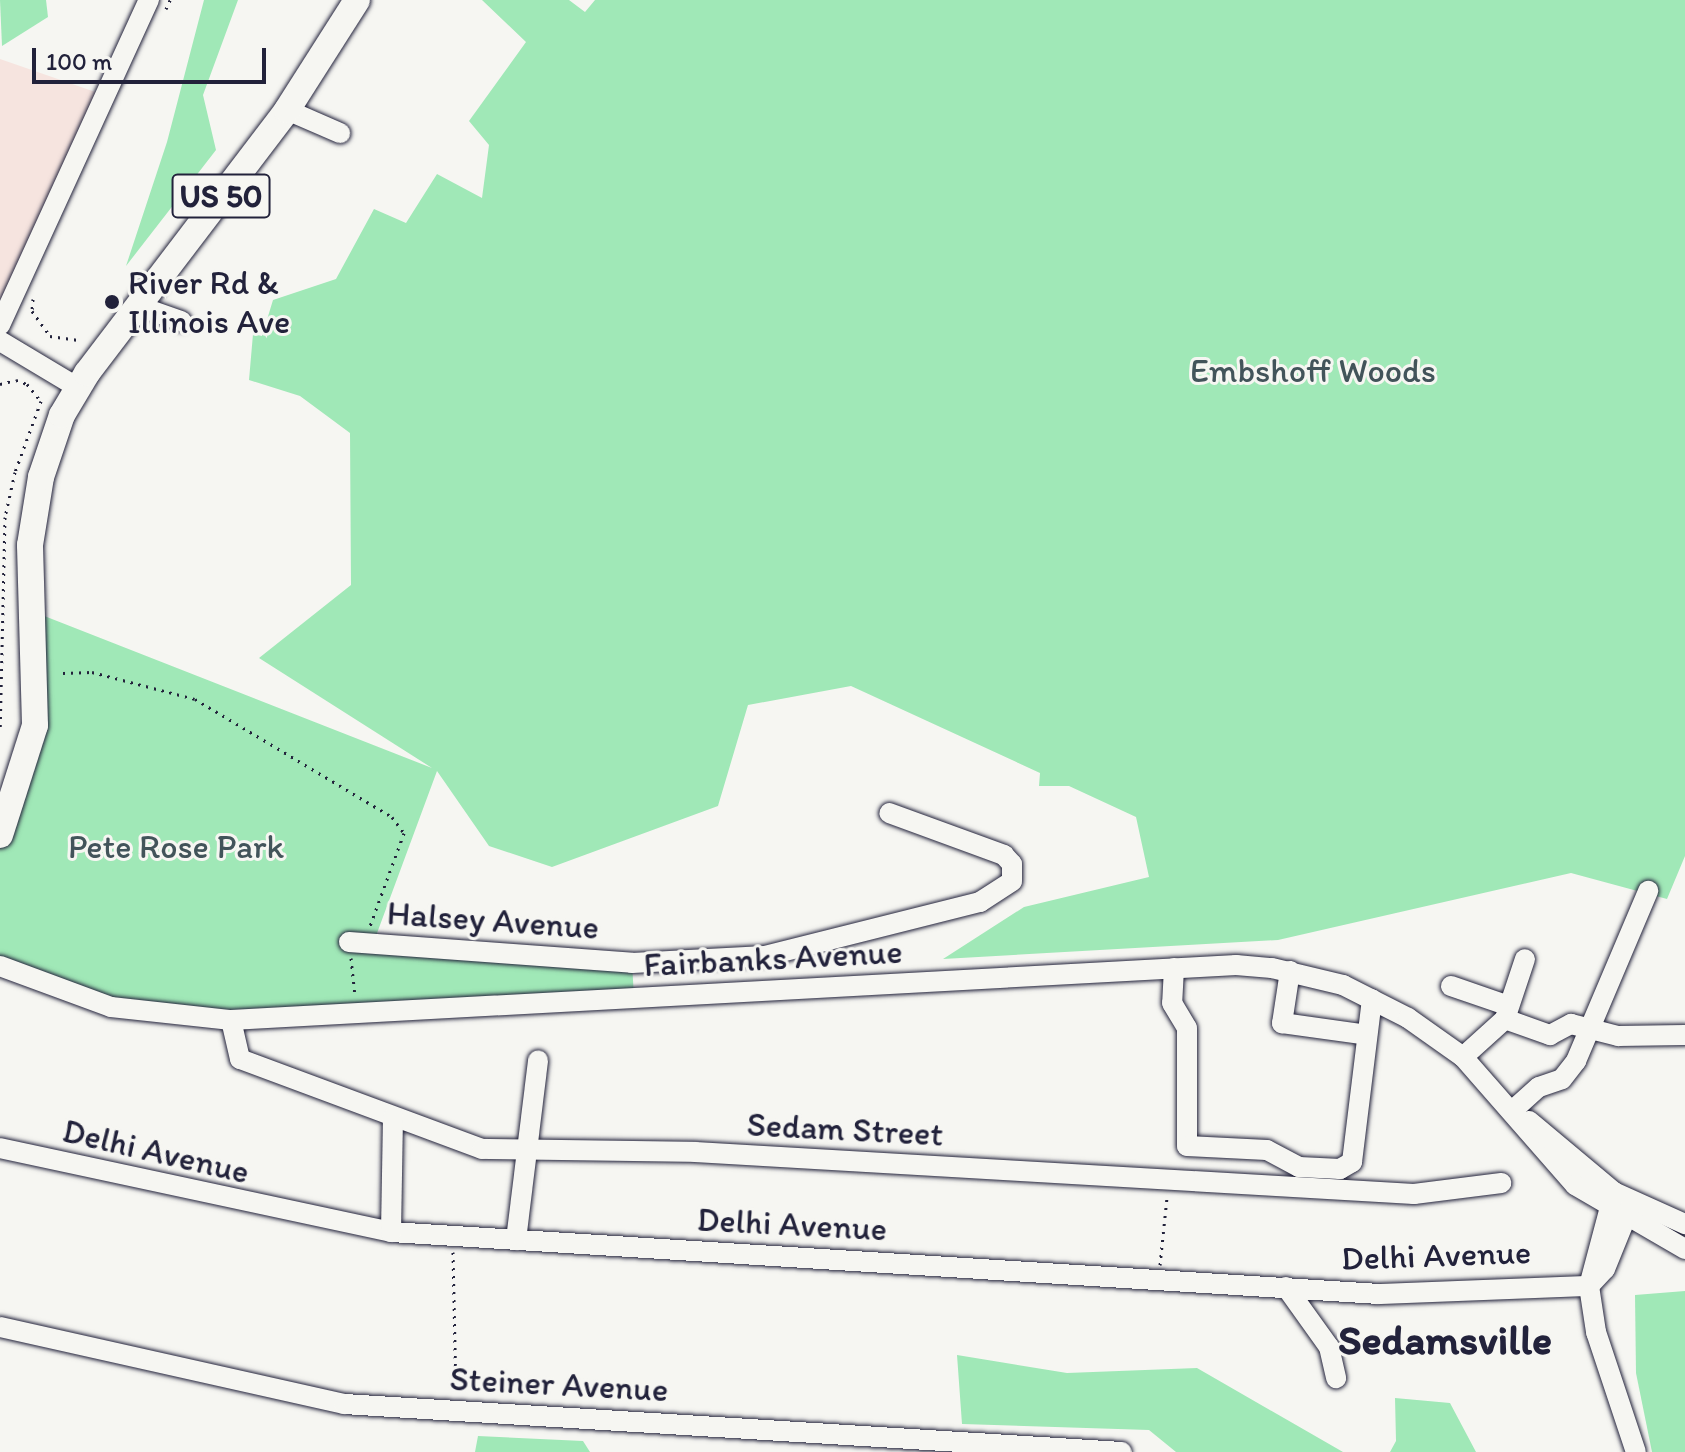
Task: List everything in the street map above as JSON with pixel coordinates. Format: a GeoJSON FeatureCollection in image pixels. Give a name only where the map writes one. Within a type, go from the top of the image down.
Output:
{"type":"FeatureCollection","features":[{"type":"Feature","properties":{"kind":"main road","name":"US 50"},"geometry":{"type":"LineString","coordinates":[[0,835],[35,725],[29,610],[35,511],[50,444],[77,387],[287,110],[357,0]]}},
{"type":"Feature","properties":{"kind":"street"},"geometry":{"type":"LineString","coordinates":[[0,325],[149,0]]}},
{"type":"Feature","properties":{"kind":"street"},"geometry":{"type":"LineString","coordinates":[[287,110],[340,133]]}},
{"type":"Feature","properties":{"kind":"street"},"geometry":{"type":"LineString","coordinates":[[138,306],[181,321]]}},
{"type":"Feature","properties":{"kind":"street"},"geometry":{"type":"LineString","coordinates":[[0,341],[77,387]]}},
{"type":"Feature","properties":{"kind":"street","name":"Halsey Avenue"},"geometry":{"type":"LineString","coordinates":[[359,943],[632,963],[801,950],[873,925],[980,902],[1012,881],[1012,864],[1000,853],[889,813]]}},
{"type":"Feature","properties":{"kind":"street"},"geometry":{"type":"LineString","coordinates":[[1512,1111],[1539,1087],[1562,1079],[1589,1029],[1648,891]]}},
{"type":"Feature","properties":{"kind":"street"},"geometry":{"type":"LineString","coordinates":[[1463,1057],[1507,1013],[1525,959]]}},
{"type":"Feature","properties":{"kind":"street","name":"Halsey Avenue"},"geometry":{"type":"LineString","coordinates":[[632,963],[634,997]]}},
{"type":"Feature","properties":{"kind":"street","name":"Fairbanks Avenue"},"geometry":{"type":"LineString","coordinates":[[0,966],[111,1007],[231,1020],[1236,965],[1290,971],[1372,999],[1463,1057],[1562,1173],[1620,1205]]}},
{"type":"Feature","properties":{"kind":"street"},"geometry":{"type":"LineString","coordinates":[[1174,968],[1172,1003],[1187,1028],[1187,1146],[1267,1150],[1299,1167],[1340,1169],[1352,1162],[1363,1106],[1372,999]]}},
{"type":"Feature","properties":{"kind":"street"},"geometry":{"type":"LineString","coordinates":[[1290,971],[1282,1023],[1367,1035]]}},
{"type":"Feature","properties":{"kind":"street"},"geometry":{"type":"LineString","coordinates":[[1451,986],[1550,1035],[1571,1024],[1618,1036],[1685,1035]]}},
{"type":"Feature","properties":{"kind":"street","name":"Sedam Street"},"geometry":{"type":"LineString","coordinates":[[231,1020],[240,1059],[471,1147],[695,1152],[1414,1194],[1501,1183]]}},
{"type":"Feature","properties":{"kind":"street"},"geometry":{"type":"LineString","coordinates":[[516,1240],[538,1060]]}},
{"type":"Feature","properties":{"kind":"street"},"geometry":{"type":"LineString","coordinates":[[391,1232],[393,1117]]}},
{"type":"Feature","properties":{"kind":"street","name":"Delhi Avenue"},"geometry":{"type":"LineString","coordinates":[[0,1148],[391,1232],[1422,1295],[1589,1286]]}},
{"type":"Feature","properties":{"kind":"street"},"geometry":{"type":"LineString","coordinates":[[1620,1205],[1685,1224]]}},
{"type":"Feature","properties":{"kind":"street"},"geometry":{"type":"LineString","coordinates":[[1620,1205],[1685,1249]]}},
{"type":"Feature","properties":{"kind":"street"},"geometry":{"type":"LineString","coordinates":[[1620,1205],[1605,1269],[1589,1286],[1596,1332],[1636,1452]]}},
{"type":"Feature","properties":{"kind":"street"},"geometry":{"type":"LineString","coordinates":[[1286,1287],[1329,1347],[1336,1378]]}},
{"type":"Feature","properties":{"kind":"street","name":"Steiner Avenue"},"geometry":{"type":"LineString","coordinates":[[0,1327],[344,1404],[1122,1452]]}},
{"type":"Feature","properties":{"kind":"path"},"geometry":{"type":"LineString","coordinates":[[37,288],[32,302],[38,322],[59,341],[77,340]]}},
{"type":"Feature","properties":{"kind":"path"},"geometry":{"type":"LineString","coordinates":[[0,384],[27,384],[41,401]]}},
{"type":"Feature","properties":{"kind":"path"},"geometry":{"type":"LineString","coordinates":[[63,673],[92,672],[195,699],[392,817],[404,833],[359,943],[355,994]]}},
{"type":"Feature","properties":{"kind":"path"},"geometry":{"type":"LineString","coordinates":[[1159,1277],[1169,1180]]}},
{"type":"Feature","properties":{"kind":"path"},"geometry":{"type":"LineString","coordinates":[[453,1236],[456,1411]]}},
{"type":"Feature","properties":{"kind":"shaded area"},"geometry":{"type":"Polygon","coordinates":[[[0,59],[104,95],[0,325],[0,59]]]}},
{"type":"Feature","properties":{"kind":"green space"},"geometry":{"type":"Polygon","coordinates":[[[0,0],[46,0],[48,17],[2,46],[0,0]]]}},
{"type":"Feature","properties":{"kind":"green space"},"geometry":{"type":"Polygon","coordinates":[[[204,0],[238,0],[203,95],[216,150],[126,266],[167,142],[204,0]]]}},
{"type":"Feature","properties":{"kind":"green space","name":"Embshoff Woods"},"geometry":{"type":"Polygon","coordinates":[[[482,0],[569,0],[585,12],[595,0],[1685,0],[1685,856],[1667,899],[1571,873],[1278,940],[943,959],[1024,907],[1149,877],[1136,817],[1069,786],[1039,786],[1040,773],[851,686],[748,705],[718,806],[552,867],[489,846],[437,771],[373,944],[632,963],[634,997],[160,1015],[0,966],[0,835],[21,782],[29,610],[432,768],[259,658],[351,585],[350,433],[300,396],[249,380],[253,334],[262,336],[273,300],[336,279],[374,209],[406,223],[437,174],[482,198],[489,145],[469,121],[526,42],[482,0]]]}},
{"type":"Feature","properties":{"kind":"green space"},"geometry":{"type":"Polygon","coordinates":[[[1685,1291],[1685,1452],[1652,1452],[1636,1373],[1635,1295],[1685,1291]]]}},
{"type":"Feature","properties":{"kind":"green space"},"geometry":{"type":"Polygon","coordinates":[[[957,1355],[1067,1373],[1197,1368],[1343,1452],[1176,1452],[1149,1430],[962,1424],[957,1355]]]}},
{"type":"Feature","properties":{"kind":"green space"},"geometry":{"type":"Polygon","coordinates":[[[1395,1398],[1450,1403],[1476,1452],[1390,1452],[1396,1441],[1395,1398]]]}},
{"type":"Feature","properties":{"kind":"green space"},"geometry":{"type":"Polygon","coordinates":[[[478,1436],[583,1441],[590,1452],[475,1452],[478,1436]]]}},
{"type":"Feature","properties":{"kind":"place","name":"River Rd & Illinois Ave"},"geometry":{"type":"Point","coordinates":[112,302]}},
{"type":"Feature","properties":{"kind":"district","name":"Sedamsville"},"geometry":{"type":"Point","coordinates":[1445,1340]}},
{"type":"Feature","properties":{"kind":"park label","name":"Pete Rose Park"},"geometry":{"type":"Point","coordinates":[176,847]}}]}
